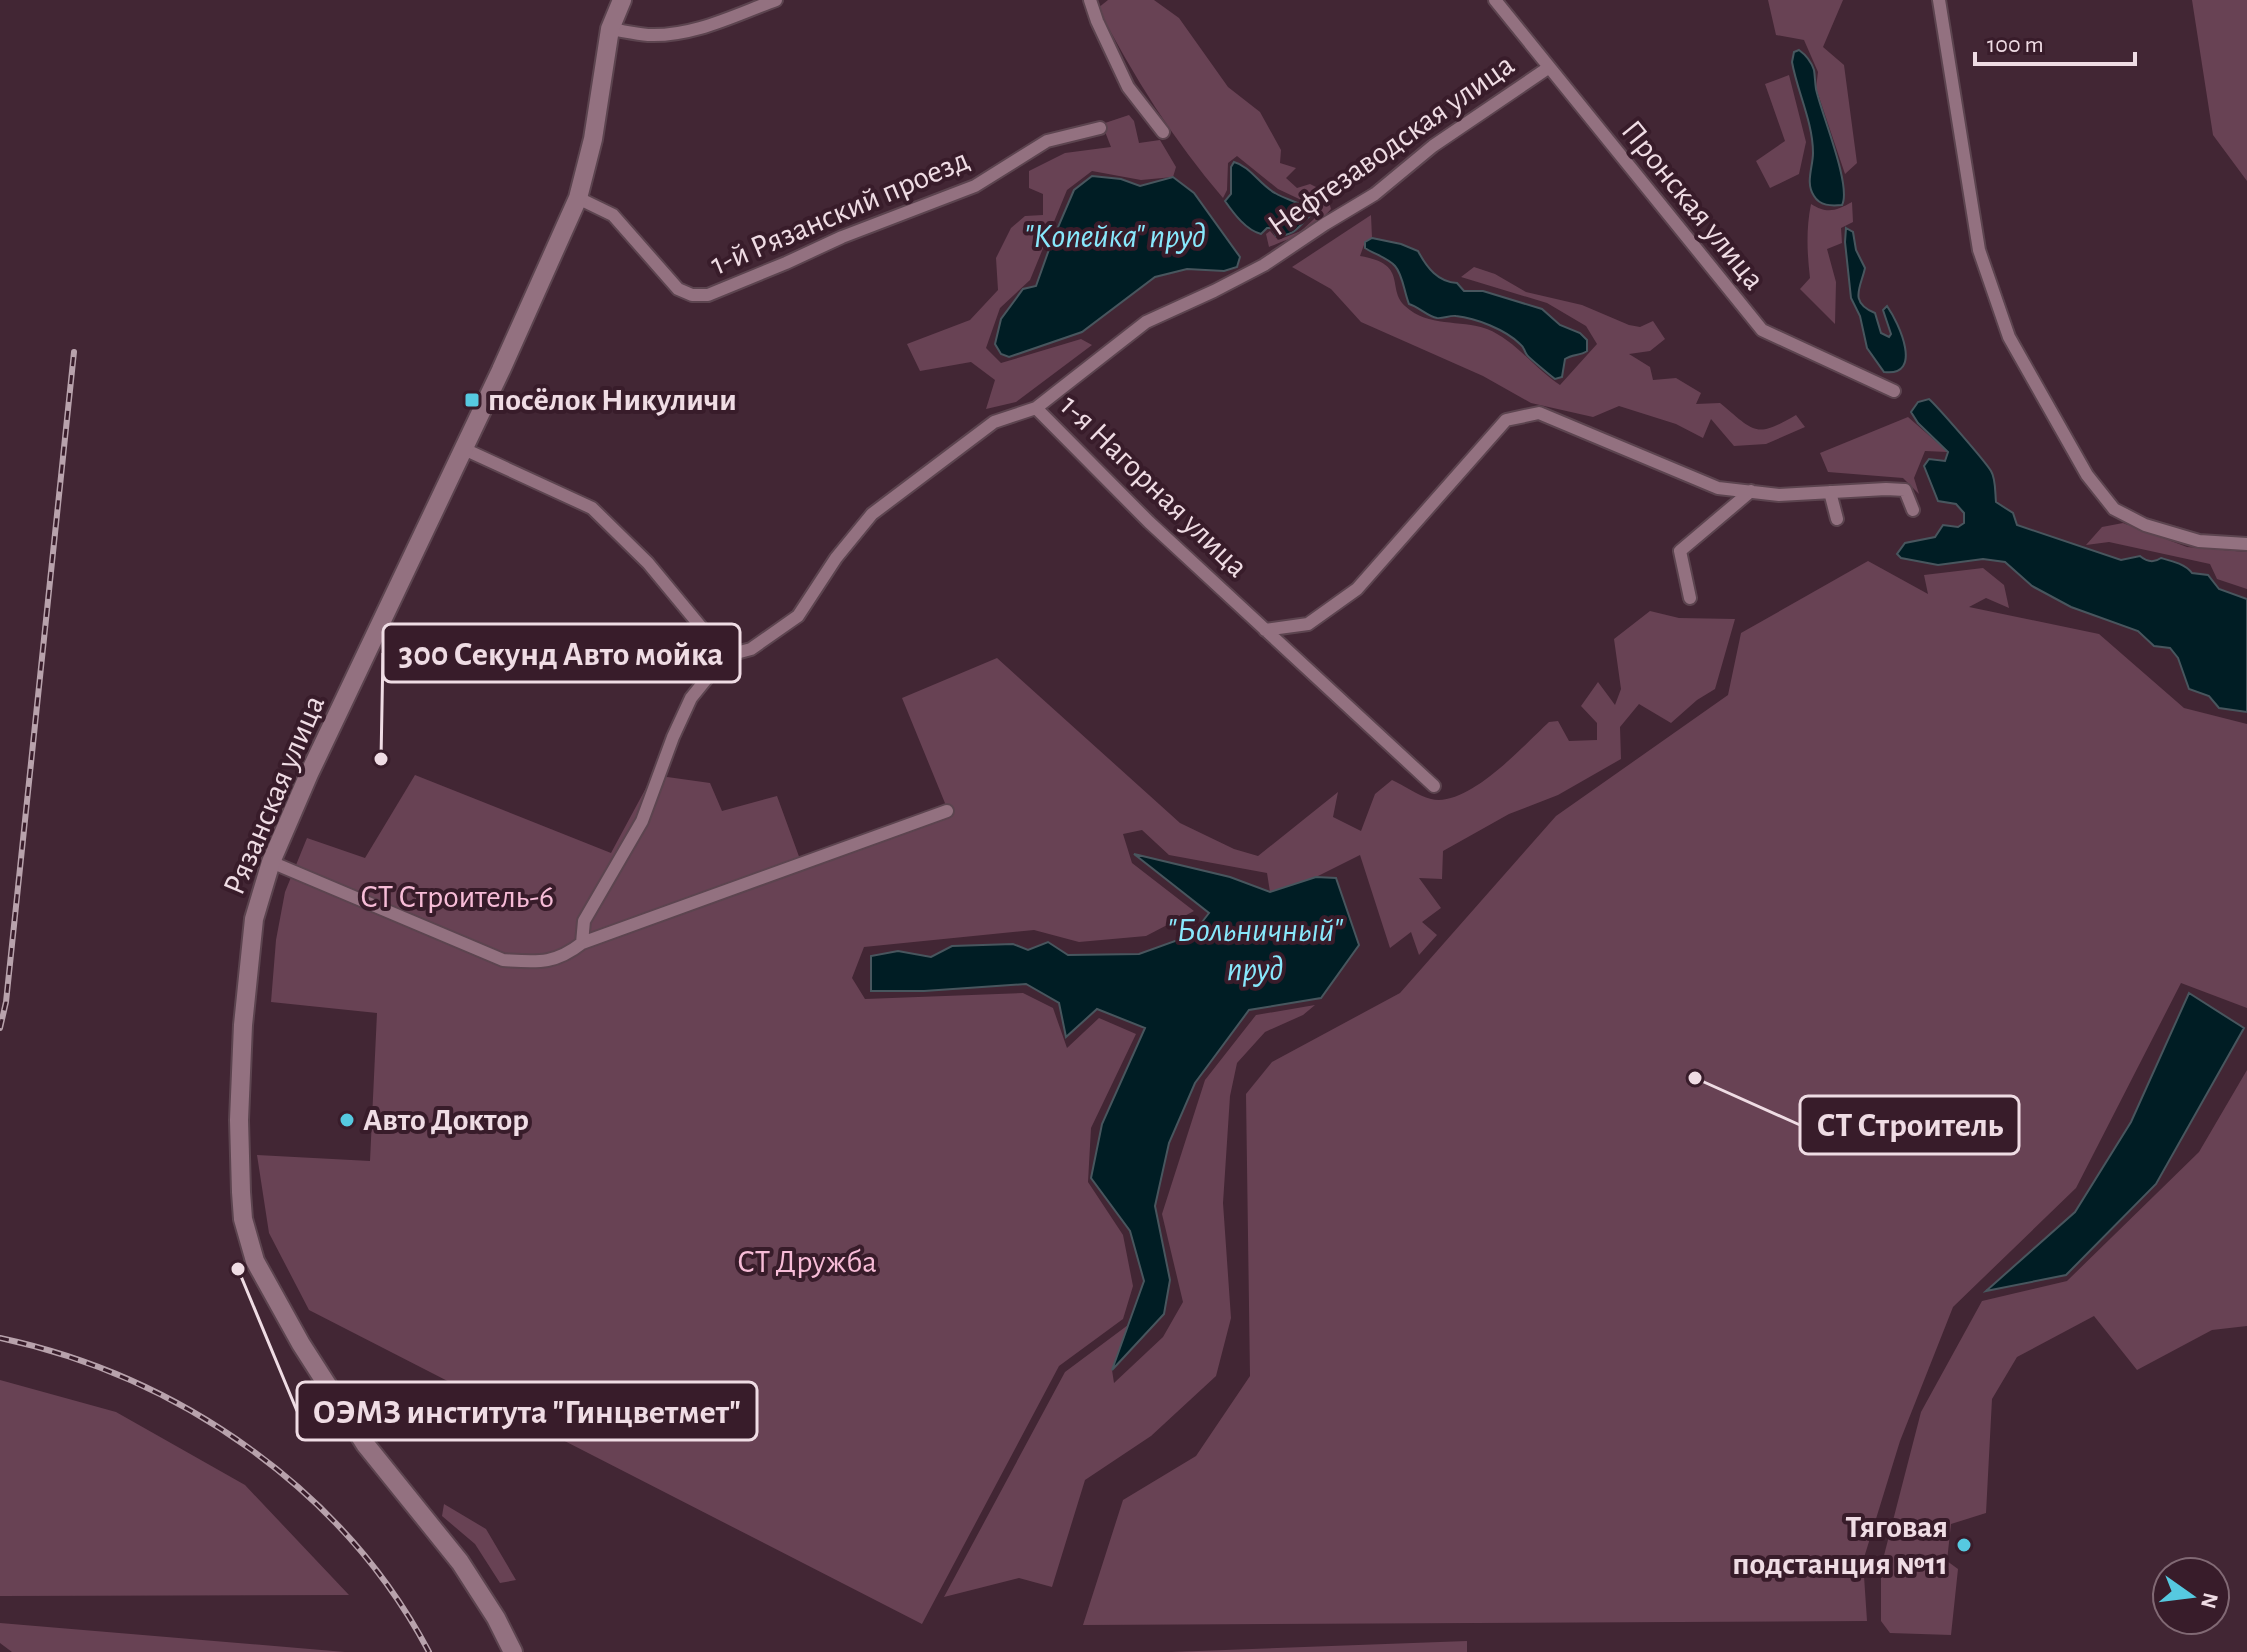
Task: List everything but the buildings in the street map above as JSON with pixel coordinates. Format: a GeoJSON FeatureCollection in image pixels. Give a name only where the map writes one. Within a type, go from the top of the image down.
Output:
{"type":"FeatureCollection","features":[{"type":"Feature","properties":{"kind":"street","name":"Рязанская улица"},"geometry":{"type":"LineString","coordinates":[[513,1652],[496,1618],[460,1562],[365,1444],[301,1344],[255,1261],[249,1244],[241,1192],[239,1120],[243,1039],[254,919],[271,862],[309,774],[464,449],[578,198],[593,139],[610,29],[622,0]]}},
{"type":"Feature","properties":{"kind":"street"},"geometry":{"type":"LineString","coordinates":[[610,29],[648,35],[681,33],[776,0]]}},
{"type":"Feature","properties":{"kind":"street"},"geometry":{"type":"LineString","coordinates":[[1090,0],[1128,87],[1163,132]]}},
{"type":"Feature","properties":{"kind":"street","name":"Пронская улица"},"geometry":{"type":"LineString","coordinates":[[1495,0],[1762,330],[1894,391]]}},
{"type":"Feature","properties":{"kind":"street"},"geometry":{"type":"LineString","coordinates":[[1939,0],[1979,250],[2009,337],[2087,475],[2114,509],[2145,525],[2199,541],[2247,544]]}},
{"type":"Feature","properties":{"kind":"street","name":"Нефтезаводская улица"},"geometry":{"type":"LineString","coordinates":[[1264,265],[1375,194],[1433,146],[1548,68]]}},
{"type":"Feature","properties":{"kind":"street","name":"1-й Рязанский проезд"},"geometry":{"type":"LineString","coordinates":[[578,198],[613,215],[678,289],[692,295],[708,295],[842,237],[975,186],[1047,141],[1100,128]]}},
{"type":"Feature","properties":{"kind":"street","name":"1-я Нагорная улица"},"geometry":{"type":"LineString","coordinates":[[1264,265],[1146,322],[1036,408],[1149,522],[1434,786]]}},
{"type":"Feature","properties":{"kind":"street"},"geometry":{"type":"LineString","coordinates":[[582,943],[584,921],[642,821],[691,698],[725,656],[751,649],[798,616],[836,558],[872,514],[994,422],[1036,408]]}},
{"type":"Feature","properties":{"kind":"street"},"geometry":{"type":"LineString","coordinates":[[1265,630],[1308,624],[1357,589],[1506,420],[1539,413],[1718,488],[1779,495],[1905,490],[1913,510]]}},
{"type":"Feature","properties":{"kind":"street"},"geometry":{"type":"LineString","coordinates":[[464,449],[592,508],[648,563],[725,656]]}},
{"type":"Feature","properties":{"kind":"street"},"geometry":{"type":"LineString","coordinates":[[1690,598],[1680,551],[1751,491]]}},
{"type":"Feature","properties":{"kind":"street"},"geometry":{"type":"LineString","coordinates":[[1830,492],[1837,519]]}},
{"type":"Feature","properties":{"kind":"street"},"geometry":{"type":"LineString","coordinates":[[271,862],[503,960],[532,961],[563,958],[582,943],[947,811]]}},
{"type":"Feature","properties":{"kind":"green space"},"geometry":{"type":"Polygon","coordinates":[[[1108,0],[1154,0],[1179,18],[1228,87],[1260,112],[1281,150],[1280,163],[1296,168],[1286,178],[1297,188],[1310,184],[1326,192],[1331,209],[1324,217],[1303,232],[1269,247],[1266,234],[1270,231],[1278,240],[1301,231],[1314,219],[1314,206],[1278,189],[1237,156],[1228,163],[1227,190],[1223,198],[1171,131],[1125,58],[1098,8],[1108,0]]]}},
{"type":"Feature","properties":{"kind":"green space"},"geometry":{"type":"Polygon","coordinates":[[[1768,0],[1843,0],[1823,47],[1844,65],[1857,163],[1845,174],[1816,88],[1818,72],[1804,40],[1776,35],[1768,0]]]}},
{"type":"Feature","properties":{"kind":"green space"},"geometry":{"type":"Polygon","coordinates":[[[2192,0],[2247,0],[2247,181],[2213,135],[2192,0]]]}},
{"type":"Feature","properties":{"kind":"green space"},"geometry":{"type":"Polygon","coordinates":[[[1789,75],[1806,142],[1799,174],[1770,188],[1756,161],[1785,141],[1765,84],[1789,75]]]}},
{"type":"Feature","properties":{"kind":"green space"},"geometry":{"type":"Polygon","coordinates":[[[1129,115],[1134,121],[1139,143],[1160,140],[1176,167],[1173,177],[1141,180],[1092,171],[1067,190],[1030,280],[1000,308],[986,348],[1001,363],[1081,339],[1092,345],[1016,402],[986,409],[995,380],[971,362],[920,371],[907,344],[970,320],[998,290],[996,258],[1011,228],[1025,216],[1043,215],[1043,194],[1029,188],[1029,171],[1065,153],[1111,147],[1102,124],[1129,115]]]}},
{"type":"Feature","properties":{"kind":"green space"},"geometry":{"type":"Polygon","coordinates":[[[1852,202],[1853,222],[1841,228],[1842,243],[1827,249],[1836,282],[1835,324],[1800,289],[1810,278],[1809,213],[1811,204],[1832,210],[1852,202]]]}},
{"type":"Feature","properties":{"kind":"green space"},"geometry":{"type":"Polygon","coordinates":[[[1371,215],[1372,238],[1365,242],[1360,256],[1375,260],[1391,271],[1405,306],[1424,317],[1476,326],[1497,334],[1560,385],[1597,344],[1586,326],[1547,303],[1461,277],[1474,267],[1495,274],[1526,292],[1582,305],[1629,325],[1640,327],[1653,321],[1665,339],[1650,351],[1629,354],[1650,367],[1653,380],[1676,378],[1701,393],[1696,404],[1720,403],[1756,429],[1772,427],[1796,415],[1805,427],[1766,444],[1734,446],[1711,419],[1703,438],[1676,424],[1619,406],[1593,417],[1531,403],[1483,376],[1361,322],[1331,289],[1292,267],[1371,215]]]}},
{"type":"Feature","properties":{"kind":"green space"},"geometry":{"type":"Polygon","coordinates":[[[1908,417],[1948,452],[1925,451],[1914,478],[1919,494],[1903,478],[1828,472],[1820,453],[1908,417]]]}},
{"type":"Feature","properties":{"kind":"green space"},"geometry":{"type":"Polygon","coordinates":[[[2123,523],[2187,547],[2247,552],[2247,589],[2217,579],[2210,564],[2109,542],[2086,545],[2102,527],[2123,523]]]}},
{"type":"Feature","properties":{"kind":"green space"},"geometry":{"type":"Polygon","coordinates":[[[1868,561],[1928,594],[1924,575],[1983,568],[2004,585],[2009,608],[1986,598],[1969,607],[2099,634],[2184,708],[2247,724],[2247,1008],[2181,983],[2076,1188],[1953,1307],[1900,1441],[1863,1561],[1867,1621],[1083,1625],[1123,1500],[1196,1456],[1250,1376],[1246,1094],[1272,1062],[1400,993],[1556,816],[1728,695],[1741,633],[1868,561]]]}},
{"type":"Feature","properties":{"kind":"green space","name":"СТ Дружба"},"geometry":{"type":"Polygon","coordinates":[[[1650,611],[1679,618],[1735,619],[1715,689],[1671,723],[1639,704],[1620,727],[1621,759],[1558,795],[1509,814],[1443,851],[1442,879],[1419,878],[1441,908],[1422,922],[1437,935],[1419,955],[1411,932],[1390,948],[1360,855],[1316,877],[1270,892],[1267,873],[1169,855],[1142,830],[1123,834],[1132,863],[1194,911],[1146,936],[1079,942],[1034,930],[864,947],[852,978],[865,999],[1023,993],[1053,1008],[1067,1048],[1099,1018],[1136,1034],[1091,1128],[1088,1182],[1123,1235],[1133,1286],[1123,1319],[1059,1366],[922,1624],[309,1310],[269,1233],[257,1155],[370,1161],[377,1013],[271,1002],[276,940],[285,892],[307,838],[365,858],[415,775],[611,853],[653,775],[710,783],[722,811],[777,796],[801,862],[947,808],[902,698],[997,658],[1180,823],[1234,849],[1258,856],[1338,792],[1333,817],[1361,831],[1375,794],[1392,780],[1426,798],[1446,799],[1478,785],[1549,722],[1558,721],[1569,741],[1597,740],[1597,723],[1581,706],[1598,682],[1615,705],[1621,689],[1614,639],[1650,611]]]}},
{"type":"Feature","properties":{"kind":"green space"},"geometry":{"type":"Polygon","coordinates":[[[1315,1005],[1303,1015],[1265,1032],[1237,1063],[1230,1096],[1223,1203],[1231,1318],[1216,1376],[1151,1436],[1085,1480],[1052,1587],[1019,1578],[944,1597],[1065,1372],[1128,1325],[1112,1370],[1114,1383],[1163,1337],[1183,1302],[1162,1214],[1205,1080],[1256,1015],[1315,1005]]]}},
{"type":"Feature","properties":{"kind":"green space"},"geometry":{"type":"Polygon","coordinates":[[[2247,1070],[2247,1326],[2212,1330],[2137,1370],[2094,1316],[2017,1357],[1992,1399],[1986,1513],[1951,1524],[1947,1561],[1958,1569],[1951,1635],[1890,1633],[1881,1621],[1881,1567],[1921,1412],[1982,1301],[2067,1281],[2199,1152],[2247,1070]]]}},
{"type":"Feature","properties":{"kind":"green space"},"geometry":{"type":"Polygon","coordinates":[[[0,1380],[116,1412],[245,1485],[349,1595],[0,1596],[0,1380]]]}},
{"type":"Feature","properties":{"kind":"green space"},"geometry":{"type":"Polygon","coordinates":[[[444,1504],[486,1529],[516,1580],[500,1583],[475,1544],[442,1516],[444,1504]]]}},
{"type":"Feature","properties":{"kind":"green space"},"geometry":{"type":"Polygon","coordinates":[[[0,1623],[345,1652],[12,1652],[0,1643],[0,1623]]]}},
{"type":"Feature","properties":{"kind":"green space"},"geometry":{"type":"Polygon","coordinates":[[[1467,1641],[1467,1652],[1171,1652],[1467,1641]]]}},
{"type":"Feature","properties":{"kind":"water"},"geometry":{"type":"Polygon","coordinates":[[[1799,50],[1814,70],[1816,89],[1843,182],[1842,205],[1823,204],[1811,191],[1812,141],[1792,62],[1794,52],[1799,50]]]}},
{"type":"Feature","properties":{"kind":"water"},"geometry":{"type":"Polygon","coordinates":[[[1234,162],[1245,167],[1275,193],[1311,210],[1311,215],[1296,230],[1283,236],[1276,236],[1272,228],[1261,234],[1250,229],[1225,201],[1231,194],[1231,167],[1234,162]]]}},
{"type":"Feature","properties":{"kind":"water","name":"\"Копейка\" пруд"},"geometry":{"type":"Polygon","coordinates":[[[1092,176],[1121,179],[1140,186],[1173,177],[1194,193],[1240,257],[1237,267],[1224,271],[1187,269],[1155,277],[1082,332],[1009,357],[1001,354],[995,344],[1001,319],[1023,289],[1036,286],[1074,190],[1092,176]]]}},
{"type":"Feature","properties":{"kind":"water"},"geometry":{"type":"Polygon","coordinates":[[[1846,228],[1853,232],[1856,250],[1865,268],[1858,294],[1861,304],[1875,313],[1881,333],[1889,337],[1891,334],[1883,310],[1887,306],[1902,336],[1906,358],[1903,366],[1896,371],[1884,372],[1867,348],[1860,316],[1851,298],[1846,228]]]}},
{"type":"Feature","properties":{"kind":"water"},"geometry":{"type":"Polygon","coordinates":[[[1372,238],[1418,251],[1434,273],[1444,280],[1457,283],[1464,291],[1483,291],[1542,309],[1560,325],[1580,333],[1587,340],[1587,351],[1565,359],[1562,377],[1555,379],[1529,357],[1522,345],[1499,330],[1464,317],[1439,318],[1409,304],[1395,266],[1365,248],[1365,242],[1372,238]]]}},
{"type":"Feature","properties":{"kind":"water"},"geometry":{"type":"Polygon","coordinates":[[[1929,399],[1991,471],[1996,502],[2013,513],[2017,525],[2121,560],[2140,556],[2150,561],[2161,558],[2174,562],[2192,573],[2208,575],[2219,589],[2247,599],[2247,712],[2219,708],[2209,696],[2189,689],[2178,658],[2170,648],[2154,646],[2138,631],[2071,607],[2032,586],[2005,562],[1983,559],[1938,565],[1901,558],[1897,554],[1905,543],[1935,537],[1943,525],[1958,527],[1964,523],[1964,513],[1956,504],[1938,501],[1924,466],[1929,459],[1945,461],[1948,452],[1911,412],[1918,402],[1929,399]]]}},
{"type":"Feature","properties":{"kind":"water","name":"\"Больничный\" пруд"},"geometry":{"type":"Polygon","coordinates":[[[1134,854],[1230,877],[1270,892],[1316,877],[1336,878],[1359,945],[1321,998],[1249,1010],[1195,1083],[1169,1143],[1155,1206],[1170,1280],[1164,1314],[1112,1370],[1144,1281],[1130,1231],[1091,1178],[1102,1124],[1145,1028],[1097,1009],[1066,1037],[1059,1003],[1026,984],[871,991],[871,956],[898,951],[931,957],[952,946],[1013,944],[1028,950],[1048,942],[1068,955],[1139,954],[1192,935],[1209,913],[1134,854]]]}},
{"type":"Feature","properties":{"kind":"water"},"geometry":{"type":"Polygon","coordinates":[[[2189,993],[2244,1028],[2156,1184],[2066,1275],[1986,1291],[2075,1212],[2131,1122],[2189,993]]]}},
{"type":"Feature","properties":{"kind":"railway"},"geometry":{"type":"LineString","coordinates":[[0,1028],[6,1002],[74,352]]}},
{"type":"Feature","properties":{"kind":"railway"},"geometry":{"type":"LineString","coordinates":[[0,1338],[66,1356],[130,1380],[191,1411],[249,1448],[302,1491],[351,1540],[393,1593],[429,1652]]}},
{"type":"Feature","properties":{"kind":"place","name":"посёлок Никуличи"},"geometry":{"type":"Point","coordinates":[472,400]}},
{"type":"Feature","properties":{"kind":"place","name":"300 Секунд Авто мойка"},"geometry":{"type":"Point","coordinates":[381,759]}},
{"type":"Feature","properties":{"kind":"place","name":"СТ Строитель"},"geometry":{"type":"Point","coordinates":[1695,1078]}},
{"type":"Feature","properties":{"kind":"place","name":"Авто Доктор"},"geometry":{"type":"Point","coordinates":[347,1120]}},
{"type":"Feature","properties":{"kind":"place","name":"ОЭМЗ института \"Гинцветмет\""},"geometry":{"type":"Point","coordinates":[238,1269]}},
{"type":"Feature","properties":{"kind":"place","name":"Тяговая подстанция №11"},"geometry":{"type":"Point","coordinates":[1964,1545]}},
{"type":"Feature","properties":{"kind":"park label","name":"СТ Строитель-6"},"geometry":{"type":"Point","coordinates":[457,897]}}]}
